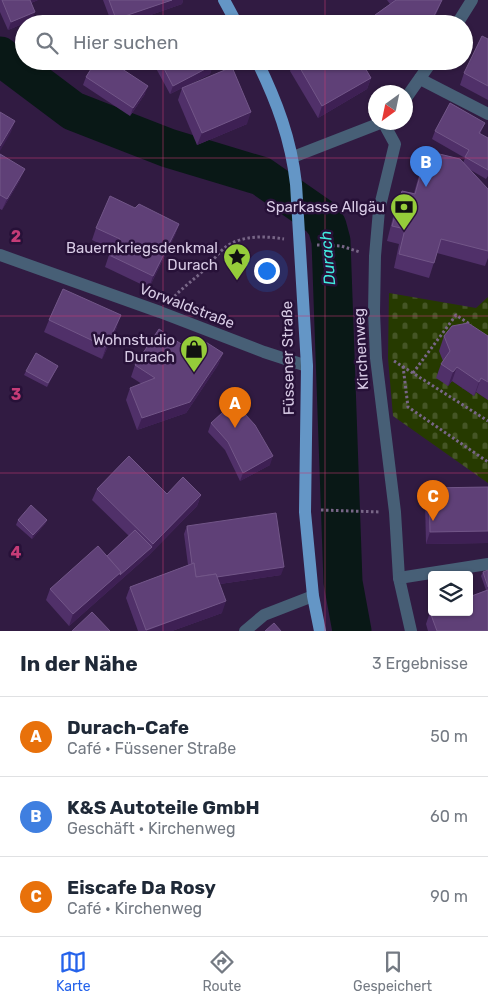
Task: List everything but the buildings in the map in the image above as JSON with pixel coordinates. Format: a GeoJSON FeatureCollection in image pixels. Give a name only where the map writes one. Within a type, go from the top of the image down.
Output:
{"type":"FeatureCollection","features":[{"type":"Feature","properties":{"kind":"main road"},"geometry":{"type":"LineString","coordinates":[[224,0],[232,15]]}},
{"type":"Feature","properties":{"kind":"main road","name":"Füssener Straße"},"geometry":{"type":"LineString","coordinates":[[261,70],[275,99],[293,157],[296,184],[307,366],[305,512],[313,596],[320,631]]}},
{"type":"Feature","properties":{"kind":"street"},"geometry":{"type":"LineString","coordinates":[[463,15],[472,0]]}},
{"type":"Feature","properties":{"kind":"street"},"geometry":{"type":"LineString","coordinates":[[413,88],[426,70]]}},
{"type":"Feature","properties":{"kind":"street"},"geometry":{"type":"LineString","coordinates":[[420,78],[488,114]]}},
{"type":"Feature","properties":{"kind":"street"},"geometry":{"type":"LineString","coordinates":[[293,157],[368,128]]}},
{"type":"Feature","properties":{"kind":"street","name":"Kirchenweg"},"geometry":{"type":"LineString","coordinates":[[387,130],[394,144],[379,210],[376,237],[374,302],[376,358],[395,512],[399,578],[411,631]]}},
{"type":"Feature","properties":{"kind":"street","name":"Vorwaldstraße"},"geometry":{"type":"LineString","coordinates":[[0,255],[160,312],[209,333],[307,366]]}},
{"type":"Feature","properties":{"kind":"street"},"geometry":{"type":"LineString","coordinates":[[399,578],[488,564]]}},
{"type":"Feature","properties":{"kind":"street"},"geometry":{"type":"LineString","coordinates":[[245,631],[264,615],[313,596]]}},
{"type":"Feature","properties":{"kind":"path"},"geometry":{"type":"LineString","coordinates":[[160,312],[180,290],[203,272],[227,246],[242,240],[267,236],[300,236],[318,245],[341,246]]}},
{"type":"Feature","properties":{"kind":"path"},"geometry":{"type":"LineString","coordinates":[[413,373],[456,315],[472,326]]}},
{"type":"Feature","properties":{"kind":"path"},"geometry":{"type":"LineString","coordinates":[[376,358],[388,358],[488,421]]}},
{"type":"Feature","properties":{"kind":"path"},"geometry":{"type":"LineString","coordinates":[[402,366],[408,407],[488,462]]}},
{"type":"Feature","properties":{"kind":"path"},"geometry":{"type":"LineString","coordinates":[[320,510],[395,512]]}},
{"type":"Feature","properties":{"kind":"green space"},"geometry":{"type":"Polygon","coordinates":[[[389,293],[476,308],[488,297],[488,354],[445,366],[448,386],[452,381],[474,396],[476,392],[488,400],[488,483],[393,416],[388,358],[389,293]]]}},
{"type":"Feature","properties":{"kind":"waterway","name":"Durach"},"geometry":{"type":"LineString","coordinates":[[0,56],[15,67]]}},
{"type":"Feature","properties":{"kind":"waterway","name":"Durach"},"geometry":{"type":"LineString","coordinates":[[19,70],[73,111],[168,148],[261,176],[320,217],[327,226],[331,241],[343,582],[352,631]]}},
{"type":"Feature","properties":{"kind":"place","name":"K&S Autoteile GmbH"},"geometry":{"type":"Point","coordinates":[426,187]}},
{"type":"Feature","properties":{"kind":"place","name":"Sparkasse Allgäu"},"geometry":{"type":"Point","coordinates":[404,231]}},
{"type":"Feature","properties":{"kind":"place","name":"Bauernkriegsdenkmal Durach"},"geometry":{"type":"Point","coordinates":[237,281]}},
{"type":"Feature","properties":{"kind":"place","name":"Wohnstudio Durach"},"geometry":{"type":"Point","coordinates":[194,373]}},
{"type":"Feature","properties":{"kind":"place","name":"Durach-Cafe"},"geometry":{"type":"Point","coordinates":[235,428]}},
{"type":"Feature","properties":{"kind":"place","name":"Eiscafe Da Rosy"},"geometry":{"type":"Point","coordinates":[433,521]}}]}
